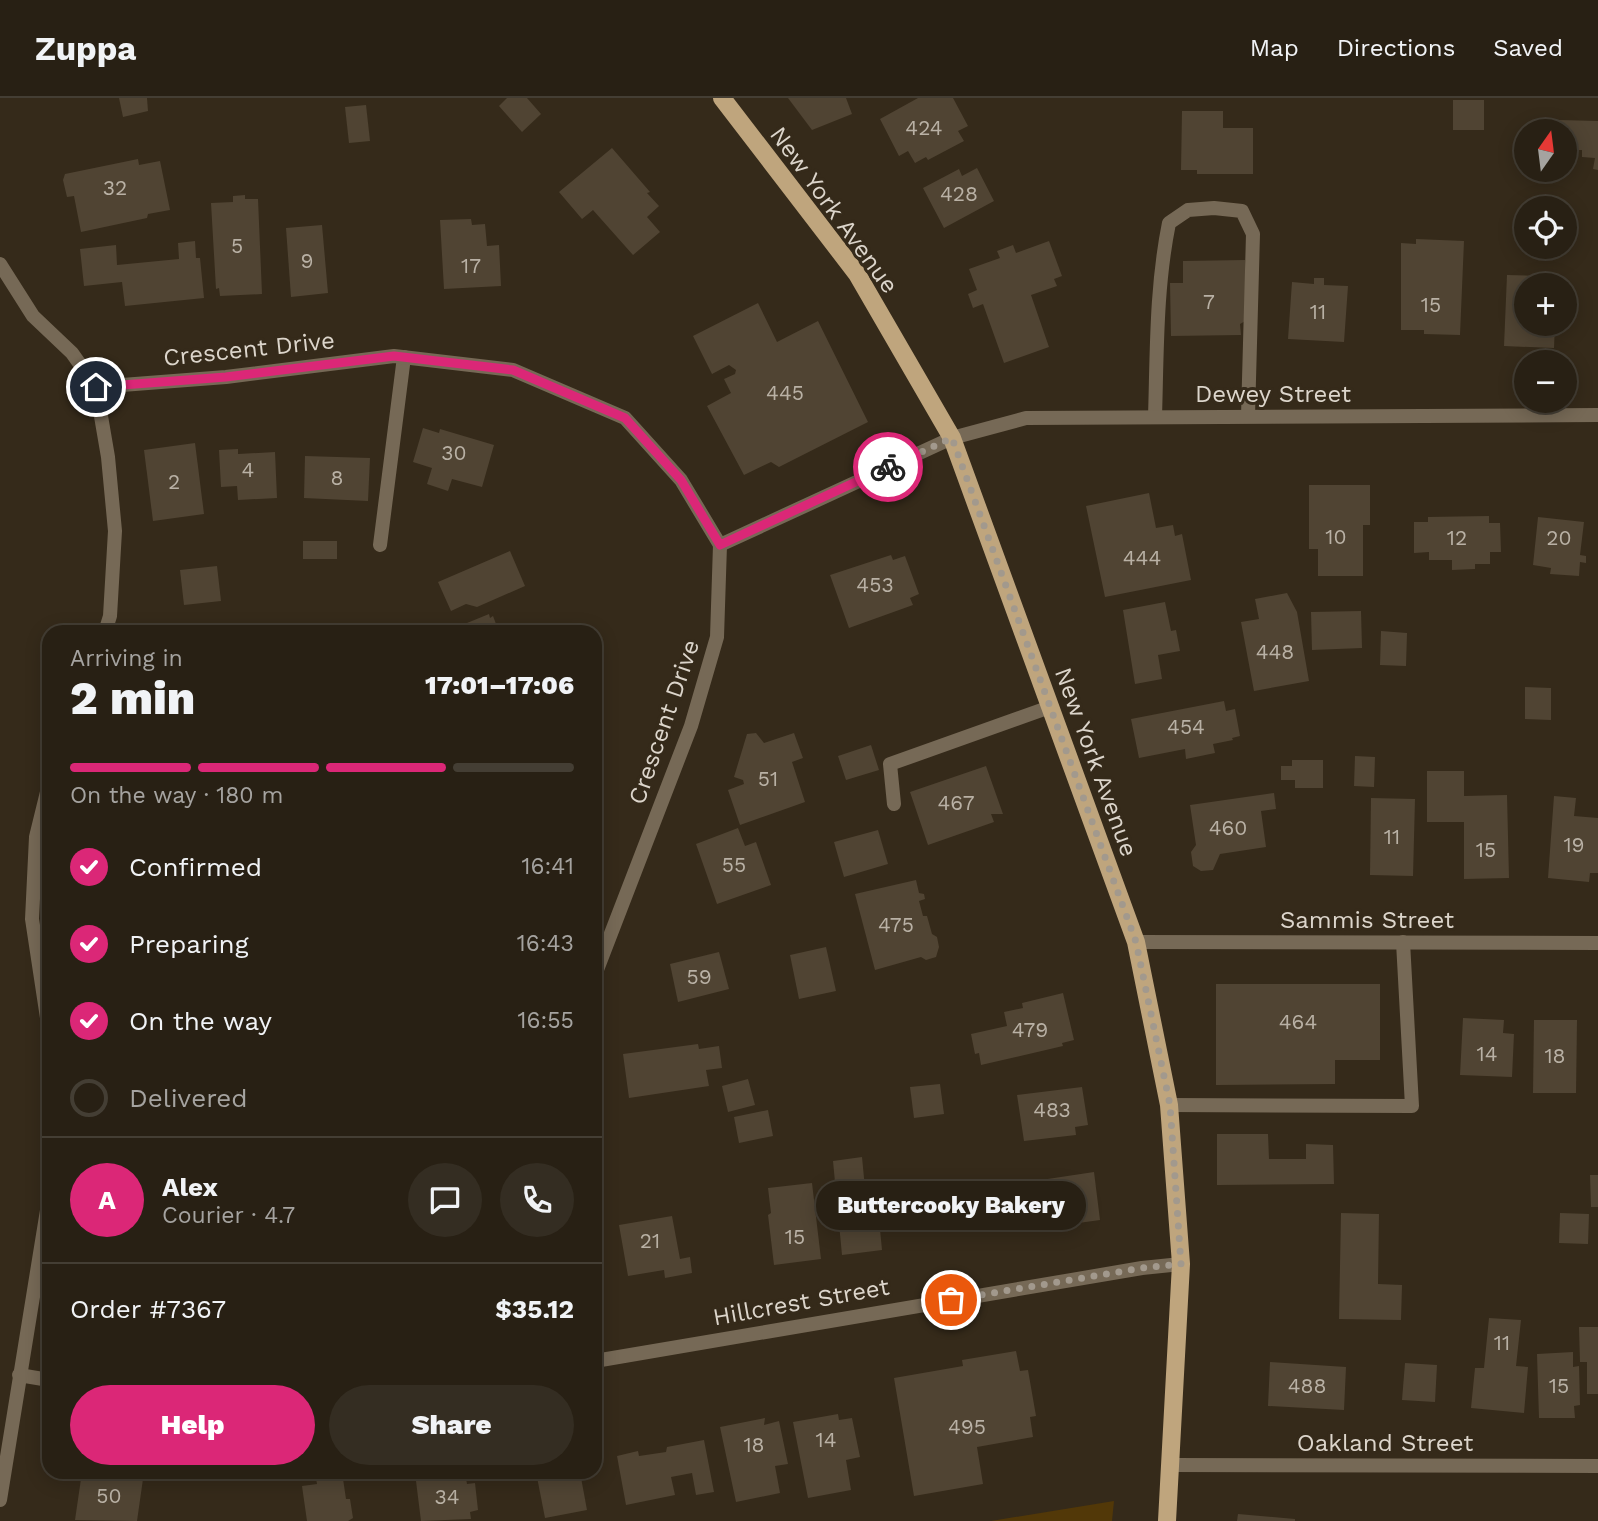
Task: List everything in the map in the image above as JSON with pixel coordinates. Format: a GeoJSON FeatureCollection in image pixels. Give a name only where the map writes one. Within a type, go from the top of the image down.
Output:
{"type":"FeatureCollection","features":[{"type":"Feature","properties":{"kind":"main road","name":"New York Avenue"},"geometry":{"type":"LineString","coordinates":[[722,98],[856,274],[952,438],[1136,942],[1170,1105],[1181,1264],[1167,1521]]}},
{"type":"Feature","properties":{"kind":"street"},"geometry":{"type":"LineString","coordinates":[[1155,417],[1157,317],[1162,255],[1169,223],[1188,210],[1214,208],[1242,211],[1253,234],[1248,416]]}},
{"type":"Feature","properties":{"kind":"street"},"geometry":{"type":"LineString","coordinates":[[0,264],[33,316],[72,353],[96,387],[108,457],[115,531],[107,625]]}},
{"type":"Feature","properties":{"kind":"street","name":"Crescent Drive"},"geometry":{"type":"LineString","coordinates":[[96,387],[226,377],[394,356],[513,370],[625,418],[681,480],[720,545],[717,636],[691,726],[602,957]]}},
{"type":"Feature","properties":{"kind":"street"},"geometry":{"type":"LineString","coordinates":[[380,545],[404,357]]}},
{"type":"Feature","properties":{"kind":"street","name":"Dewey Street"},"geometry":{"type":"LineString","coordinates":[[720,545],[952,438],[1026,418],[1598,415]]}},
{"type":"Feature","properties":{"kind":"street"},"geometry":{"type":"LineString","coordinates":[[894,804],[890,764],[1050,707]]}},
{"type":"Feature","properties":{"kind":"street"},"geometry":{"type":"LineString","coordinates":[[42,813],[36,837],[32,919],[42,985]]}},
{"type":"Feature","properties":{"kind":"street","name":"Sammis Street"},"geometry":{"type":"LineString","coordinates":[[1136,942],[1598,943]]}},
{"type":"Feature","properties":{"kind":"street"},"geometry":{"type":"LineString","coordinates":[[1170,1105],[1412,1106],[1403,942]]}},
{"type":"Feature","properties":{"kind":"street"},"geometry":{"type":"LineString","coordinates":[[0,1500],[42,1239]]}},
{"type":"Feature","properties":{"kind":"street","name":"Hillcrest Street"},"geometry":{"type":"LineString","coordinates":[[602,1360],[1142,1268],[1181,1264]]}},
{"type":"Feature","properties":{"kind":"street"},"geometry":{"type":"LineString","coordinates":[[19,1375],[42,1379]]}},
{"type":"Feature","properties":{"kind":"street","name":"Oakland Street"},"geometry":{"type":"LineString","coordinates":[[1171,1465],[1598,1466]]}},
{"type":"Feature","properties":{"kind":"shaded area"},"geometry":{"type":"Polygon","coordinates":[[[1114,1501],[1112,1521],[991,1521],[1114,1501]]]}},
{"type":"Feature","properties":{"kind":"building"},"geometry":{"type":"Polygon","coordinates":[[[119,98],[147,98],[148,111],[123,117],[119,98]]]}},
{"type":"Feature","properties":{"kind":"building"},"geometry":{"type":"Polygon","coordinates":[[[507,98],[527,98],[541,114],[522,132],[499,106],[507,98]]]}},
{"type":"Feature","properties":{"kind":"building"},"geometry":{"type":"Polygon","coordinates":[[[788,98],[846,98],[852,114],[812,130],[788,98]]]}},
{"type":"Feature","properties":{"kind":"building"},"geometry":{"type":"Polygon","coordinates":[[[918,98],[953,98],[968,126],[958,131],[964,141],[928,160],[926,157],[915,163],[908,151],[899,156],[880,119],[918,98]]]}},
{"type":"Feature","properties":{"kind":"building"},"geometry":{"type":"Polygon","coordinates":[[[1453,100],[1484,100],[1484,130],[1453,130],[1453,100]]]}},
{"type":"Feature","properties":{"kind":"building"},"geometry":{"type":"Polygon","coordinates":[[[366,105],[370,141],[349,143],[345,107],[366,105]]]}},
{"type":"Feature","properties":{"kind":"building"},"geometry":{"type":"Polygon","coordinates":[[[1182,111],[1223,111],[1223,128],[1253,128],[1253,174],[1197,174],[1197,170],[1181,170],[1182,111]]]}},
{"type":"Feature","properties":{"kind":"building"},"geometry":{"type":"Polygon","coordinates":[[[1577,120],[1598,121],[1598,170],[1593,169],[1595,158],[1582,157],[1582,150],[1577,150],[1577,120]]]}},
{"type":"Feature","properties":{"kind":"building"},"geometry":{"type":"Polygon","coordinates":[[[612,148],[659,206],[647,217],[660,232],[633,255],[593,210],[582,219],[559,192],[612,148]]]}},
{"type":"Feature","properties":{"kind":"building"},"geometry":{"type":"Polygon","coordinates":[[[138,159],[139,165],[160,161],[170,210],[148,214],[147,218],[81,232],[74,196],[67,197],[63,180],[65,174],[138,159]]]}},
{"type":"Feature","properties":{"kind":"building"},"geometry":{"type":"Polygon","coordinates":[[[977,168],[994,201],[944,228],[923,188],[959,169],[962,176],[977,168]]]}},
{"type":"Feature","properties":{"kind":"building"},"geometry":{"type":"Polygon","coordinates":[[[245,195],[245,199],[258,199],[262,294],[220,296],[219,288],[216,289],[211,203],[233,202],[233,196],[245,195]]]}},
{"type":"Feature","properties":{"kind":"building"},"geometry":{"type":"Polygon","coordinates":[[[471,219],[472,225],[485,224],[487,246],[499,245],[501,286],[444,289],[440,220],[471,219]]]}},
{"type":"Feature","properties":{"kind":"building"},"geometry":{"type":"Polygon","coordinates":[[[322,225],[328,293],[291,297],[286,228],[322,225]]]}},
{"type":"Feature","properties":{"kind":"building"},"geometry":{"type":"Polygon","coordinates":[[[1416,239],[1464,241],[1460,335],[1401,330],[1401,243],[1416,244],[1416,239]]]}},
{"type":"Feature","properties":{"kind":"building"},"geometry":{"type":"Polygon","coordinates":[[[195,241],[196,258],[200,258],[204,298],[125,306],[122,282],[84,286],[80,249],[116,245],[117,265],[179,259],[178,243],[195,241]]]}},
{"type":"Feature","properties":{"kind":"building"},"geometry":{"type":"Polygon","coordinates":[[[1049,241],[1062,276],[1054,279],[1057,286],[1031,295],[1049,347],[1004,363],[983,304],[973,308],[968,294],[977,290],[969,269],[1000,258],[997,251],[1013,245],[1016,253],[1049,241]]]}},
{"type":"Feature","properties":{"kind":"building"},"geometry":{"type":"Polygon","coordinates":[[[1245,260],[1247,320],[1240,324],[1241,335],[1171,336],[1170,283],[1183,283],[1183,261],[1245,260]]]}},
{"type":"Feature","properties":{"kind":"building"},"geometry":{"type":"Polygon","coordinates":[[[1507,275],[1514,275],[1514,336],[1554,336],[1554,348],[1504,346],[1507,275]]]}},
{"type":"Feature","properties":{"kind":"building"},"geometry":{"type":"Polygon","coordinates":[[[1314,278],[1324,278],[1324,285],[1348,286],[1344,342],[1288,339],[1292,282],[1314,284],[1314,278]]]}},
{"type":"Feature","properties":{"kind":"building"},"geometry":{"type":"Polygon","coordinates":[[[758,303],[777,342],[818,321],[868,422],[779,467],[771,462],[744,475],[707,406],[731,393],[724,379],[735,374],[736,370],[729,365],[712,374],[693,336],[758,303]]]}},
{"type":"Feature","properties":{"kind":"building"},"geometry":{"type":"Polygon","coordinates":[[[423,428],[439,433],[440,429],[494,445],[482,487],[452,479],[448,491],[427,484],[432,468],[413,462],[423,428]]]}},
{"type":"Feature","properties":{"kind":"building"},"geometry":{"type":"Polygon","coordinates":[[[195,443],[204,514],[153,521],[144,450],[195,443]]]}},
{"type":"Feature","properties":{"kind":"building"},"geometry":{"type":"Polygon","coordinates":[[[238,449],[238,454],[275,452],[277,498],[238,500],[237,486],[221,487],[219,450],[238,449]]]}},
{"type":"Feature","properties":{"kind":"building"},"geometry":{"type":"Polygon","coordinates":[[[305,456],[370,458],[368,501],[304,498],[305,456]]]}},
{"type":"Feature","properties":{"kind":"building"},"geometry":{"type":"Polygon","coordinates":[[[1309,485],[1370,485],[1370,525],[1363,525],[1363,576],[1318,576],[1318,549],[1309,549],[1309,485]]]}},
{"type":"Feature","properties":{"kind":"building"},"geometry":{"type":"Polygon","coordinates":[[[1149,493],[1156,528],[1173,525],[1175,536],[1182,534],[1191,580],[1105,597],[1086,506],[1149,493]]]}},
{"type":"Feature","properties":{"kind":"building"},"geometry":{"type":"Polygon","coordinates":[[[1489,516],[1489,523],[1500,523],[1501,552],[1490,552],[1490,564],[1475,564],[1475,569],[1452,570],[1452,560],[1429,560],[1429,552],[1414,553],[1414,522],[1428,522],[1428,517],[1489,516]]]}},
{"type":"Feature","properties":{"kind":"building"},"geometry":{"type":"Polygon","coordinates":[[[1538,517],[1584,522],[1580,555],[1586,556],[1586,563],[1580,562],[1579,576],[1550,574],[1551,568],[1533,565],[1538,517]]]}},
{"type":"Feature","properties":{"kind":"building"},"geometry":{"type":"Polygon","coordinates":[[[303,541],[337,541],[337,559],[303,559],[303,541]]]}},
{"type":"Feature","properties":{"kind":"building"},"geometry":{"type":"Polygon","coordinates":[[[510,551],[525,586],[477,607],[466,604],[451,611],[438,582],[510,551]]]}},
{"type":"Feature","properties":{"kind":"building"},"geometry":{"type":"Polygon","coordinates":[[[891,555],[893,560],[905,556],[919,594],[910,598],[913,605],[849,628],[830,575],[891,555]]]}},
{"type":"Feature","properties":{"kind":"building"},"geometry":{"type":"Polygon","coordinates":[[[217,566],[221,601],[184,605],[180,570],[217,566]]]}},
{"type":"Feature","properties":{"kind":"building"},"geometry":{"type":"Polygon","coordinates":[[[1287,593],[1297,612],[1309,681],[1254,691],[1241,622],[1259,619],[1255,599],[1287,593]]]}},
{"type":"Feature","properties":{"kind":"building"},"geometry":{"type":"Polygon","coordinates":[[[1165,602],[1171,631],[1176,630],[1180,651],[1158,655],[1162,679],[1135,684],[1123,610],[1165,602]]]}},
{"type":"Feature","properties":{"kind":"building"},"geometry":{"type":"Polygon","coordinates":[[[1361,611],[1362,648],[1312,650],[1311,612],[1361,611]]]}},
{"type":"Feature","properties":{"kind":"building"},"geometry":{"type":"Polygon","coordinates":[[[489,614],[490,618],[493,616],[496,625],[462,625],[489,614]]]}},
{"type":"Feature","properties":{"kind":"building"},"geometry":{"type":"Polygon","coordinates":[[[1381,631],[1407,633],[1406,666],[1380,665],[1381,631]]]}},
{"type":"Feature","properties":{"kind":"building"},"geometry":{"type":"Polygon","coordinates":[[[1525,687],[1551,688],[1551,720],[1525,719],[1525,687]]]}},
{"type":"Feature","properties":{"kind":"building"},"geometry":{"type":"Polygon","coordinates":[[[1224,701],[1226,711],[1235,709],[1240,736],[1213,744],[1215,753],[1186,759],[1185,749],[1139,758],[1131,719],[1224,701]]]}},
{"type":"Feature","properties":{"kind":"building"},"geometry":{"type":"Polygon","coordinates":[[[756,733],[764,743],[794,733],[803,758],[792,762],[805,802],[740,825],[728,790],[744,784],[743,780],[734,777],[747,734],[756,733]]]}},
{"type":"Feature","properties":{"kind":"building"},"geometry":{"type":"Polygon","coordinates":[[[871,745],[879,770],[846,780],[838,756],[871,745]]]}},
{"type":"Feature","properties":{"kind":"building"},"geometry":{"type":"Polygon","coordinates":[[[1355,756],[1375,757],[1374,787],[1354,786],[1355,756]]]}},
{"type":"Feature","properties":{"kind":"building"},"geometry":{"type":"Polygon","coordinates":[[[1292,760],[1323,760],[1323,788],[1295,788],[1295,780],[1281,780],[1281,766],[1292,766],[1292,760]]]}},
{"type":"Feature","properties":{"kind":"building"},"geometry":{"type":"Polygon","coordinates":[[[986,766],[1003,814],[991,814],[994,822],[928,845],[910,792],[986,766]]]}},
{"type":"Feature","properties":{"kind":"building"},"geometry":{"type":"Polygon","coordinates":[[[1427,771],[1464,771],[1464,796],[1507,795],[1509,878],[1464,879],[1464,822],[1427,822],[1427,771]]]}},
{"type":"Feature","properties":{"kind":"building"},"geometry":{"type":"Polygon","coordinates":[[[1274,793],[1276,809],[1261,811],[1266,847],[1220,854],[1213,870],[1201,871],[1193,866],[1191,852],[1196,845],[1190,805],[1274,793]]]}},
{"type":"Feature","properties":{"kind":"building"},"geometry":{"type":"Polygon","coordinates":[[[1554,796],[1576,798],[1574,816],[1598,818],[1598,873],[1590,873],[1589,882],[1548,878],[1554,796]]]}},
{"type":"Feature","properties":{"kind":"building"},"geometry":{"type":"Polygon","coordinates":[[[1371,798],[1415,799],[1413,876],[1370,875],[1371,798]]]}},
{"type":"Feature","properties":{"kind":"building"},"geometry":{"type":"Polygon","coordinates":[[[738,828],[745,846],[756,842],[771,885],[717,904],[696,844],[738,828]]]}},
{"type":"Feature","properties":{"kind":"building"},"geometry":{"type":"Polygon","coordinates":[[[878,830],[888,864],[844,877],[834,842],[878,830]]]}},
{"type":"Feature","properties":{"kind":"building"},"geometry":{"type":"Polygon","coordinates":[[[916,880],[919,893],[924,894],[925,899],[919,901],[923,916],[927,916],[932,934],[937,937],[939,947],[936,957],[926,960],[921,957],[875,970],[855,894],[916,880]]]}},
{"type":"Feature","properties":{"kind":"building"},"geometry":{"type":"Polygon","coordinates":[[[826,947],[836,991],[799,999],[790,955],[826,947]]]}},
{"type":"Feature","properties":{"kind":"building"},"geometry":{"type":"Polygon","coordinates":[[[719,952],[729,989],[678,1002],[670,964],[719,952]]]}},
{"type":"Feature","properties":{"kind":"building"},"geometry":{"type":"Polygon","coordinates":[[[1216,984],[1380,984],[1380,1060],[1335,1060],[1335,1084],[1216,1085],[1216,984]]]}},
{"type":"Feature","properties":{"kind":"building"},"geometry":{"type":"Polygon","coordinates":[[[1063,993],[1074,1040],[1062,1043],[1063,1046],[981,1065],[979,1053],[975,1054],[971,1034],[1007,1026],[1004,1012],[1023,1008],[1022,1003],[1063,993]]]}},
{"type":"Feature","properties":{"kind":"building"},"geometry":{"type":"Polygon","coordinates":[[[1463,1018],[1504,1020],[1503,1033],[1514,1034],[1512,1077],[1460,1075],[1463,1018]]]}},
{"type":"Feature","properties":{"kind":"building"},"geometry":{"type":"Polygon","coordinates":[[[1534,1020],[1577,1020],[1576,1093],[1533,1093],[1534,1020]]]}},
{"type":"Feature","properties":{"kind":"building"},"geometry":{"type":"Polygon","coordinates":[[[698,1044],[699,1049],[719,1046],[722,1068],[706,1070],[709,1086],[629,1098],[623,1054],[698,1044]]]}},
{"type":"Feature","properties":{"kind":"building"},"geometry":{"type":"Polygon","coordinates":[[[748,1079],[755,1105],[728,1112],[722,1086],[748,1079]]]}},
{"type":"Feature","properties":{"kind":"building"},"geometry":{"type":"Polygon","coordinates":[[[940,1084],[944,1114],[914,1118],[910,1087],[940,1084]]]}},
{"type":"Feature","properties":{"kind":"building"},"geometry":{"type":"Polygon","coordinates":[[[1082,1087],[1088,1125],[1075,1127],[1076,1135],[1024,1141],[1017,1095],[1082,1087]]]}},
{"type":"Feature","properties":{"kind":"building"},"geometry":{"type":"Polygon","coordinates":[[[768,1110],[773,1136],[739,1143],[734,1117],[768,1110]]]}},
{"type":"Feature","properties":{"kind":"building"},"geometry":{"type":"Polygon","coordinates":[[[1217,1134],[1268,1134],[1269,1159],[1306,1159],[1306,1144],[1333,1145],[1334,1184],[1217,1185],[1217,1134]]]}},
{"type":"Feature","properties":{"kind":"building"},"geometry":{"type":"Polygon","coordinates":[[[862,1157],[866,1199],[877,1198],[882,1250],[842,1255],[833,1161],[862,1157]]]}},
{"type":"Feature","properties":{"kind":"building"},"geometry":{"type":"Polygon","coordinates":[[[1094,1172],[1100,1220],[1014,1232],[1008,1185],[1094,1172]]]}},
{"type":"Feature","properties":{"kind":"building"},"geometry":{"type":"Polygon","coordinates":[[[1590,1175],[1598,1175],[1598,1207],[1591,1207],[1590,1175]]]}},
{"type":"Feature","properties":{"kind":"building"},"geometry":{"type":"Polygon","coordinates":[[[925,1180],[929,1208],[902,1212],[898,1184],[925,1180]]]}},
{"type":"Feature","properties":{"kind":"building"},"geometry":{"type":"Polygon","coordinates":[[[812,1183],[821,1259],[774,1265],[768,1188],[812,1183]]]}},
{"type":"Feature","properties":{"kind":"building"},"geometry":{"type":"Polygon","coordinates":[[[1341,1213],[1379,1214],[1378,1284],[1402,1285],[1401,1320],[1339,1319],[1341,1213]]]}},
{"type":"Feature","properties":{"kind":"building"},"geometry":{"type":"Polygon","coordinates":[[[1560,1213],[1589,1214],[1588,1244],[1559,1243],[1560,1213]]]}},
{"type":"Feature","properties":{"kind":"building"},"geometry":{"type":"Polygon","coordinates":[[[672,1216],[680,1259],[690,1257],[692,1273],[665,1278],[664,1270],[628,1276],[619,1225],[672,1216]]]}},
{"type":"Feature","properties":{"kind":"building"},"geometry":{"type":"Polygon","coordinates":[[[1489,1318],[1521,1320],[1516,1366],[1528,1367],[1524,1413],[1471,1408],[1475,1368],[1484,1368],[1489,1318]]]}},
{"type":"Feature","properties":{"kind":"building"},"geometry":{"type":"Polygon","coordinates":[[[1579,1327],[1598,1327],[1598,1394],[1587,1394],[1587,1362],[1580,1362],[1579,1327]]]}},
{"type":"Feature","properties":{"kind":"building"},"geometry":{"type":"Polygon","coordinates":[[[1016,1351],[1020,1371],[1028,1370],[1036,1416],[1030,1417],[1033,1437],[977,1447],[983,1484],[914,1496],[894,1378],[963,1366],[962,1360],[1016,1351]]]}},
{"type":"Feature","properties":{"kind":"building"},"geometry":{"type":"Polygon","coordinates":[[[1573,1352],[1573,1367],[1579,1366],[1580,1405],[1574,1406],[1575,1418],[1539,1418],[1537,1354],[1573,1352]]]}},
{"type":"Feature","properties":{"kind":"building"},"geometry":{"type":"Polygon","coordinates":[[[1270,1362],[1346,1367],[1344,1410],[1268,1406],[1270,1362]]]}},
{"type":"Feature","properties":{"kind":"building"},"geometry":{"type":"Polygon","coordinates":[[[1405,1363],[1437,1365],[1435,1402],[1402,1400],[1405,1363]]]}},
{"type":"Feature","properties":{"kind":"building"},"geometry":{"type":"Polygon","coordinates":[[[838,1414],[839,1420],[852,1418],[860,1457],[846,1460],[851,1490],[808,1498],[793,1422],[838,1414]]]}},
{"type":"Feature","properties":{"kind":"building"},"geometry":{"type":"Polygon","coordinates":[[[765,1418],[764,1425],[779,1421],[788,1464],[775,1466],[780,1493],[736,1502],[720,1427],[765,1418]]]}},
{"type":"Feature","properties":{"kind":"building"},"geometry":{"type":"Polygon","coordinates":[[[704,1440],[714,1492],[696,1495],[692,1473],[671,1477],[675,1495],[626,1505],[617,1456],[638,1451],[639,1456],[666,1452],[667,1447],[704,1440]]]}},
{"type":"Feature","properties":{"kind":"building"},"geometry":{"type":"Polygon","coordinates":[[[81,1479],[143,1479],[137,1521],[75,1520],[81,1479]]]}},
{"type":"Feature","properties":{"kind":"building"},"geometry":{"type":"Polygon","coordinates":[[[316,1479],[343,1479],[353,1518],[348,1521],[307,1521],[302,1486],[317,1484],[316,1479]]]}},
{"type":"Feature","properties":{"kind":"building"},"geometry":{"type":"Polygon","coordinates":[[[416,1479],[466,1479],[467,1484],[475,1483],[478,1510],[470,1512],[471,1519],[421,1521],[416,1479]]]}},
{"type":"Feature","properties":{"kind":"building"},"geometry":{"type":"Polygon","coordinates":[[[537,1479],[581,1479],[587,1510],[545,1518],[537,1479]]]}},
{"type":"Feature","properties":{"kind":"building"},"geometry":{"type":"Polygon","coordinates":[[[1238,1514],[1295,1519],[1295,1521],[1237,1521],[1238,1514]]]}},
{"type":"Feature","properties":{"kind":"way so far"},"geometry":{"type":"LineString","coordinates":[[888,467],[952,438],[1136,942],[1170,1105],[1181,1264],[951,1300]]}},
{"type":"Feature","properties":{"kind":"place","name":"Buttercooky Bakery"},"geometry":{"type":"Point","coordinates":[951,1300]}},
{"type":"Feature","properties":{"kind":"route"},"geometry":{"type":"LineString","coordinates":[[96,387],[226,377],[394,356],[513,370],[625,418],[681,480],[720,545],[888,467]]}}]}
